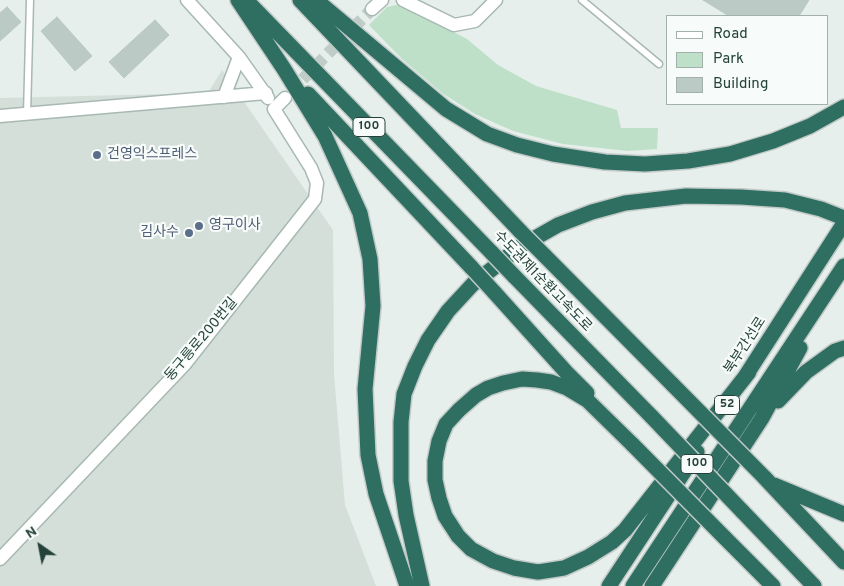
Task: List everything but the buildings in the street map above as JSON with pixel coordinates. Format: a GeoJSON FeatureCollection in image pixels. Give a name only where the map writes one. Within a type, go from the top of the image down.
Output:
{"type":"FeatureCollection","features":[{"type":"Feature","properties":{"kind":"highway"},"geometry":{"type":"LineString","coordinates":[[238,0],[284,69],[325,136],[360,213],[370,259],[373,306],[365,389],[368,455],[376,494],[407,586]]}},
{"type":"Feature","properties":{"kind":"highway","name":"수도권제1순환고속도로"},"geometry":{"type":"LineString","coordinates":[[246,0],[814,586]]}},
{"type":"Feature","properties":{"kind":"highway","name":"수도권제1순환고속도로"},"geometry":{"type":"LineString","coordinates":[[300,0],[521,232],[767,480],[844,562]]}},
{"type":"Feature","properties":{"kind":"highway"},"geometry":{"type":"LineString","coordinates":[[316,0],[446,109],[487,134],[517,145],[552,154],[605,162],[645,164],[688,162],[730,154],[773,141],[810,126],[844,108]]}},
{"type":"Feature","properties":{"kind":"highway"},"geometry":{"type":"LineString","coordinates":[[284,69],[472,268],[634,445]]}},
{"type":"Feature","properties":{"kind":"highway"},"geometry":{"type":"LineString","coordinates":[[422,586],[406,515],[401,481],[401,422],[404,394],[428,340],[448,311],[473,284],[521,246],[558,226],[592,212],[625,203],[686,196],[785,200],[821,209],[844,218]]}},
{"type":"Feature","properties":{"kind":"highway","name":"북부간선로"},"geometry":{"type":"LineString","coordinates":[[609,586],[844,223]]}},
{"type":"Feature","properties":{"kind":"highway","name":"52"},"geometry":{"type":"LineString","coordinates":[[633,586],[821,304],[844,266]]}},
{"type":"Feature","properties":{"kind":"highway"},"geometry":{"type":"LineString","coordinates":[[655,583],[762,418],[797,355],[821,304]]}},
{"type":"Feature","properties":{"kind":"highway"},"geometry":{"type":"LineString","coordinates":[[762,418],[806,372],[844,348]]}},
{"type":"Feature","properties":{"kind":"highway"},"geometry":{"type":"LineString","coordinates":[[749,372],[625,530],[612,542],[588,557],[564,568],[538,572],[514,568],[493,561],[471,549],[458,536],[446,516],[435,480],[435,461],[439,441],[446,424],[458,410],[476,395],[488,388],[503,383],[522,380],[537,380],[567,388],[587,400],[634,445],[724,537],[770,584]]}},
{"type":"Feature","properties":{"kind":"highway"},"geometry":{"type":"LineString","coordinates":[[767,480],[844,514]]}},
{"type":"Feature","properties":{"kind":"street","name":"동구릉로200번길"},"geometry":{"type":"LineString","coordinates":[[0,560],[185,364],[315,200],[317,183],[311,168],[266,93],[239,57],[187,0]]}},
{"type":"Feature","properties":{"kind":"street"},"geometry":{"type":"LineString","coordinates":[[372,9],[382,0]]}},
{"type":"Feature","properties":{"kind":"street"},"geometry":{"type":"LineString","coordinates":[[404,0],[454,25],[474,21],[496,0]]}},
{"type":"Feature","properties":{"kind":"street"},"geometry":{"type":"LineString","coordinates":[[224,97],[239,57]]}},
{"type":"Feature","properties":{"kind":"street"},"geometry":{"type":"LineString","coordinates":[[0,116],[266,93]]}},
{"type":"Feature","properties":{"kind":"street"},"geometry":{"type":"LineString","coordinates":[[274,109],[285,98]]}},
{"type":"Feature","properties":{"kind":"lane"},"geometry":{"type":"LineString","coordinates":[[28,115],[30,0]]}},
{"type":"Feature","properties":{"kind":"lane"},"geometry":{"type":"LineString","coordinates":[[582,0],[659,64]]}},
{"type":"Feature","properties":{"kind":"shaded area"},"geometry":{"type":"Polygon","coordinates":[[[222,70],[333,230],[334,374],[345,505],[376,586],[0,586],[0,98],[208,93],[222,70]]]}},
{"type":"Feature","properties":{"kind":"green space"},"geometry":{"type":"Polygon","coordinates":[[[396,5],[406,7],[467,39],[498,65],[536,86],[617,110],[621,128],[658,128],[657,149],[628,151],[563,144],[513,131],[475,114],[442,93],[402,59],[369,25],[387,7],[396,5]]]}},
{"type":"Feature","properties":{"kind":"tunnel"},"geometry":{"type":"LineString","coordinates":[[290,92],[372,9]]}},
{"type":"Feature","properties":{"kind":"place","name":"건영익스프레스"},"geometry":{"type":"Point","coordinates":[97,155]}},
{"type":"Feature","properties":{"kind":"place","name":"영구이사"},"geometry":{"type":"Point","coordinates":[199,226]}},
{"type":"Feature","properties":{"kind":"place","name":"김사수"},"geometry":{"type":"Point","coordinates":[189,233]}}]}
